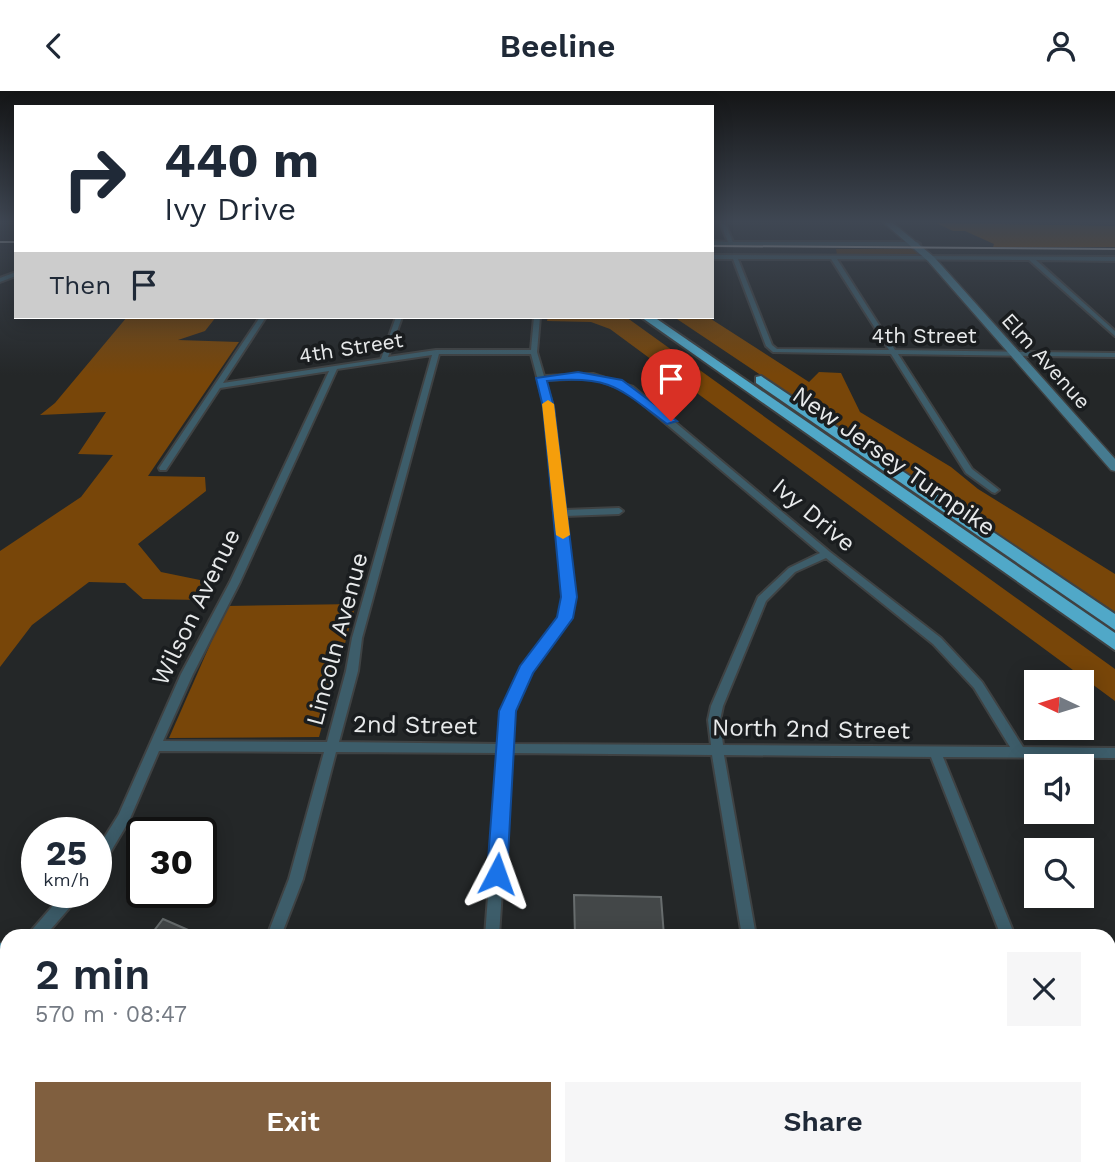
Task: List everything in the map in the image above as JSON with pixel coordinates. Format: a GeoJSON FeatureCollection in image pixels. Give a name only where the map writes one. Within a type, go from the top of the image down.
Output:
{"type":"FeatureCollection","features":[{"type":"Feature","properties":{"kind":"highway","name":"New Jersey Turnpike"},"geometry":{"type":"LineString","coordinates":[[650,319],[1115,643]]}},
{"type":"Feature","properties":{"kind":"highway","name":"New Jersey Turnpike"},"geometry":{"type":"LineString","coordinates":[[671,319],[1115,623]]}},
{"type":"Feature","properties":{"kind":"main road","name":"Elm Avenue"},"geometry":{"type":"LineString","coordinates":[[944,274],[1115,467]]}},
{"type":"Feature","properties":{"kind":"street","name":"4th Street"},"geometry":{"type":"LineString","coordinates":[[741,274],[769,346],[775,351],[1115,355]]}},
{"type":"Feature","properties":{"kind":"street"},"geometry":{"type":"LineString","coordinates":[[843,274],[969,471],[995,490]]}},
{"type":"Feature","properties":{"kind":"street"},"geometry":{"type":"LineString","coordinates":[[1047,274],[1115,334]]}},
{"type":"Feature","properties":{"kind":"street"},"geometry":{"type":"LineString","coordinates":[[163,468],[262,319]]}},
{"type":"Feature","properties":{"kind":"street"},"geometry":{"type":"LineString","coordinates":[[384,359],[398,319]]}},
{"type":"Feature","properties":{"kind":"street"},"geometry":{"type":"LineString","coordinates":[[493,929],[508,711],[516,687],[565,618],[569,597],[549,407],[534,352],[537,319]]}},
{"type":"Feature","properties":{"kind":"street","name":"4th Street"},"geometry":{"type":"LineString","coordinates":[[217,386],[436,352],[534,352]]}},
{"type":"Feature","properties":{"kind":"street","name":"Lincoln Avenue"},"geometry":{"type":"LineString","coordinates":[[277,929],[296,879],[436,352]]}},
{"type":"Feature","properties":{"kind":"street","name":"Wilson Avenue"},"geometry":{"type":"LineString","coordinates":[[112,837],[124,817],[154,746],[235,582],[334,369]]}},
{"type":"Feature","properties":{"kind":"street","name":"Ivy Drive"},"geometry":{"type":"LineString","coordinates":[[541,378],[593,376],[631,389],[827,554],[937,641],[963,667],[997,712],[1019,752]]}},
{"type":"Feature","properties":{"kind":"street"},"geometry":{"type":"LineString","coordinates":[[561,513],[619,511]]}},
{"type":"Feature","properties":{"kind":"street"},"geometry":{"type":"LineString","coordinates":[[748,929],[714,720],[720,693],[762,599],[792,570],[827,554]]}},
{"type":"Feature","properties":{"kind":"street","name":"2nd Street"},"geometry":{"type":"LineString","coordinates":[[154,746],[506,748]]}},
{"type":"Feature","properties":{"kind":"street","name":"North 2nd Street"},"geometry":{"type":"LineString","coordinates":[[506,748],[1115,753]]}},
{"type":"Feature","properties":{"kind":"street"},"geometry":{"type":"LineString","coordinates":[[935,752],[1005,929]]}},
{"type":"Feature","properties":{"kind":"street"},"geometry":{"type":"LineString","coordinates":[[42,929],[60,908]]}},
{"type":"Feature","properties":{"kind":"shaded area"},"geometry":{"type":"Polygon","coordinates":[[[125,319],[214,319],[205,331],[178,340],[239,342],[148,476],[205,477],[206,491],[138,544],[161,572],[200,580],[202,600],[143,599],[125,583],[89,582],[32,625],[0,667],[0,551],[81,497],[113,455],[78,454],[106,412],[40,415],[55,403],[125,319]]]}},
{"type":"Feature","properties":{"kind":"shaded area"},"geometry":{"type":"Polygon","coordinates":[[[629,319],[1115,669],[1115,701],[1094,686],[1094,670],[1073,670],[610,329],[591,322],[547,321],[629,319]]]}},
{"type":"Feature","properties":{"kind":"shaded area"},"geometry":{"type":"Polygon","coordinates":[[[677,319],[711,319],[809,382],[819,372],[841,373],[860,412],[951,467],[978,489],[1115,574],[1115,612],[677,319]]]}},
{"type":"Feature","properties":{"kind":"shaded area"},"geometry":{"type":"Polygon","coordinates":[[[356,604],[319,737],[169,738],[227,606],[356,604]]]}},
{"type":"Feature","properties":{"kind":"building"},"geometry":{"type":"Polygon","coordinates":[[[574,895],[661,897],[663,929],[575,929],[574,895]]]}},
{"type":"Feature","properties":{"kind":"building"},"geometry":{"type":"Polygon","coordinates":[[[163,919],[186,929],[155,929],[163,919]]]}},
{"type":"Feature","properties":{"kind":"slow traffic"},"geometry":{"type":"LineString","coordinates":[[548,404],[563,535]]}},
{"type":"Feature","properties":{"kind":"route"},"geometry":{"type":"LineString","coordinates":[[497,874],[508,711],[516,687],[526,670],[565,618],[569,597],[549,407],[541,378],[578,375],[618,382],[671,421]]}}]}
